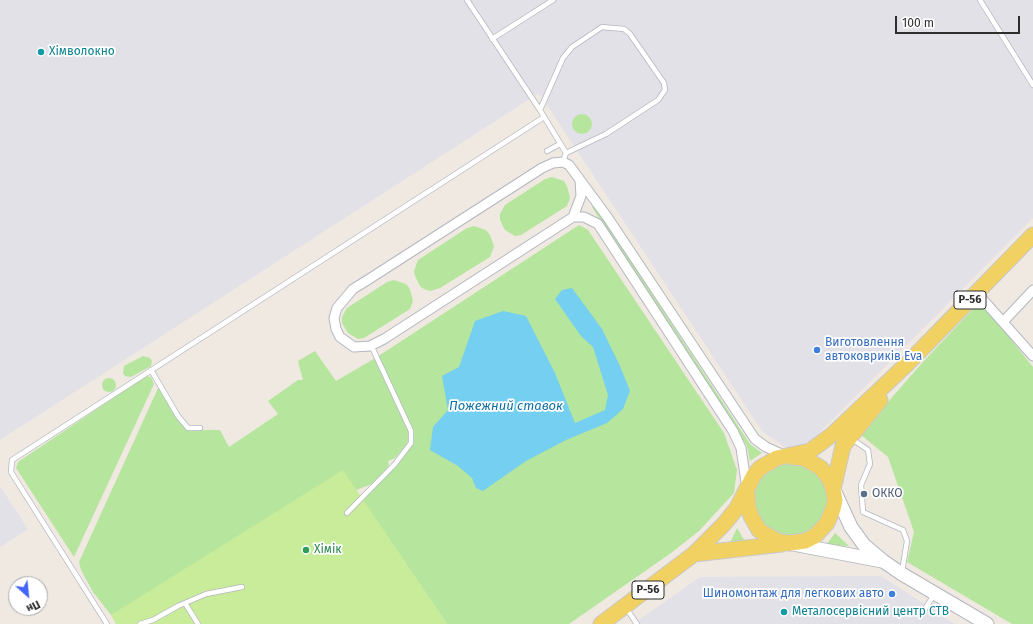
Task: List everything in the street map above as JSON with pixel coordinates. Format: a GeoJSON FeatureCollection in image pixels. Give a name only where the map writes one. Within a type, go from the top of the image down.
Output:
{"type":"FeatureCollection","features":[{"type":"Feature","properties":{"kind":"main road","name":"Р-56"},"geometry":{"type":"LineString","coordinates":[[601,624],[694,554],[724,524],[747,490],[754,475],[760,468],[768,462],[810,451],[833,434],[907,364],[1033,235]]}},
{"type":"Feature","properties":{"kind":"main road","name":"Р-56"},"geometry":{"type":"LineString","coordinates":[[694,554],[805,541],[822,529],[833,509],[835,500],[833,489],[843,446],[907,364]]}},
{"type":"Feature","properties":{"kind":"main road"},"geometry":{"type":"LineString","coordinates":[[788,456],[804,458],[821,468],[830,480],[850,527],[864,545],[902,574],[987,624]]}},
{"type":"Feature","properties":{"kind":"main road"},"geometry":{"type":"LineString","coordinates":[[747,490],[748,507],[759,530],[772,539],[883,561]]}},
{"type":"Feature","properties":{"kind":"street"},"geometry":{"type":"LineString","coordinates":[[579,180],[581,196],[578,208],[573,217],[384,339],[371,345],[354,347],[340,337],[336,329],[334,318],[338,308],[353,289],[542,168],[564,157],[579,180],[613,225],[755,439],[788,456]]}},
{"type":"Feature","properties":{"kind":"street"},"geometry":{"type":"LineString","coordinates":[[573,217],[584,217],[598,224],[733,431],[741,448],[747,490]]}},
{"type":"Feature","properties":{"kind":"street"},"geometry":{"type":"LineString","coordinates":[[1002,322],[1033,290]]}},
{"type":"Feature","properties":{"kind":"street"},"geometry":{"type":"LineString","coordinates":[[977,293],[1033,356]]}},
{"type":"Feature","properties":{"kind":"lane"},"geometry":{"type":"LineString","coordinates":[[467,0],[540,110],[560,144],[564,157],[606,134],[658,100],[665,90],[664,83],[630,34],[624,29],[602,27],[572,47],[563,58],[540,110]]}},
{"type":"Feature","properties":{"kind":"lane"},"geometry":{"type":"LineString","coordinates":[[492,39],[553,0]]}},
{"type":"Feature","properties":{"kind":"lane"},"geometry":{"type":"LineString","coordinates":[[980,0],[1033,86]]}},
{"type":"Feature","properties":{"kind":"lane"},"geometry":{"type":"LineString","coordinates":[[108,624],[11,472],[12,460],[544,117]]}},
{"type":"Feature","properties":{"kind":"lane"},"geometry":{"type":"LineString","coordinates":[[547,151],[560,144]]}},
{"type":"Feature","properties":{"kind":"lane"},"geometry":{"type":"LineString","coordinates":[[347,513],[395,464],[411,443],[411,431],[371,345]]}},
{"type":"Feature","properties":{"kind":"lane"},"geometry":{"type":"LineString","coordinates":[[151,370],[178,416],[188,428],[200,428]]}},
{"type":"Feature","properties":{"kind":"lane"},"geometry":{"type":"LineString","coordinates":[[850,437],[868,450],[870,464],[861,485],[863,512],[884,520],[903,530],[907,541],[902,574]]}},
{"type":"Feature","properties":{"kind":"lane"},"geometry":{"type":"LineString","coordinates":[[140,624],[153,620],[206,594],[242,587]]}},
{"type":"Feature","properties":{"kind":"lane"},"geometry":{"type":"LineString","coordinates":[[923,612],[935,594]]}},
{"type":"Feature","properties":{"kind":"lane"},"geometry":{"type":"LineString","coordinates":[[185,603],[198,624]]}},
{"type":"Feature","properties":{"kind":"lane"},"geometry":{"type":"LineString","coordinates":[[625,607],[637,624]]}},
{"type":"Feature","properties":{"kind":"shaded area"},"geometry":{"type":"Polygon","coordinates":[[[0,0],[1033,0],[1033,218],[808,444],[788,449],[763,432],[539,93],[0,440],[0,0]]]}},
{"type":"Feature","properties":{"kind":"shaded area"},"geometry":{"type":"Polygon","coordinates":[[[0,486],[28,529],[0,547],[0,486]]]}},
{"type":"Feature","properties":{"kind":"shaded area"},"geometry":{"type":"Polygon","coordinates":[[[881,576],[955,624],[633,624],[700,577],[881,576]]]}},
{"type":"Feature","properties":{"kind":"green space"},"geometry":{"type":"Polygon","coordinates":[[[582,114],[589,117],[592,124],[589,131],[582,134],[575,131],[572,124],[575,117],[582,114]]]}},
{"type":"Feature","properties":{"kind":"green space"},"geometry":{"type":"Polygon","coordinates":[[[552,177],[564,181],[567,186],[570,198],[567,206],[521,235],[515,236],[505,230],[500,220],[500,214],[505,205],[545,179],[552,177]]]}},
{"type":"Feature","properties":{"kind":"green space"},"geometry":{"type":"Polygon","coordinates":[[[594,205],[750,444],[762,453],[750,461],[747,446],[600,220],[592,207],[594,205]]]}},
{"type":"Feature","properties":{"kind":"green space"},"geometry":{"type":"Polygon","coordinates":[[[579,225],[588,230],[724,433],[737,470],[734,493],[699,531],[671,553],[569,624],[447,624],[361,498],[395,464],[411,443],[410,433],[407,444],[395,458],[388,461],[389,467],[372,484],[356,490],[111,615],[93,592],[81,570],[79,562],[159,386],[176,416],[187,430],[220,430],[229,447],[278,414],[268,401],[298,380],[303,380],[298,361],[315,351],[336,381],[377,357],[579,225]]]}},
{"type":"Feature","properties":{"kind":"green space"},"geometry":{"type":"Polygon","coordinates":[[[474,226],[486,230],[490,235],[494,246],[490,257],[440,288],[430,291],[420,286],[414,271],[418,260],[467,228],[474,226]]]}},
{"type":"Feature","properties":{"kind":"green space"},"geometry":{"type":"Polygon","coordinates":[[[394,280],[406,284],[410,289],[413,301],[410,309],[364,338],[358,339],[348,333],[342,323],[342,317],[347,308],[387,282],[394,280]]]}},
{"type":"Feature","properties":{"kind":"green space"},"geometry":{"type":"Polygon","coordinates":[[[986,308],[1033,367],[1033,624],[1012,624],[907,562],[914,532],[888,457],[860,434],[922,363],[973,309],[986,308]]]}},
{"type":"Feature","properties":{"kind":"green space"},"geometry":{"type":"Polygon","coordinates":[[[143,356],[150,358],[152,361],[151,366],[131,377],[125,376],[123,373],[124,366],[143,356]]]}},
{"type":"Feature","properties":{"kind":"green space"},"geometry":{"type":"Polygon","coordinates":[[[146,376],[151,377],[154,384],[74,557],[16,468],[18,462],[146,376]]]}},
{"type":"Feature","properties":{"kind":"green space"},"geometry":{"type":"Polygon","coordinates":[[[109,378],[114,380],[116,385],[114,390],[109,392],[104,390],[102,385],[104,380],[109,378]]]}},
{"type":"Feature","properties":{"kind":"green space"},"geometry":{"type":"Polygon","coordinates":[[[791,462],[812,468],[822,478],[828,499],[822,520],[812,530],[791,536],[770,530],[760,520],[754,499],[760,478],[770,468],[791,462]]]}},
{"type":"Feature","properties":{"kind":"green space","name":"Хімік"},"geometry":{"type":"Polygon","coordinates":[[[343,470],[447,624],[116,624],[111,615],[343,470]]]}},
{"type":"Feature","properties":{"kind":"green space"},"geometry":{"type":"Polygon","coordinates":[[[737,528],[746,543],[730,543],[737,528]]]}},
{"type":"Feature","properties":{"kind":"green space"},"geometry":{"type":"Polygon","coordinates":[[[835,533],[849,546],[826,545],[835,533]]]}},
{"type":"Feature","properties":{"kind":"water","name":"Пожежний ставок"},"geometry":{"type":"Polygon","coordinates":[[[572,288],[602,329],[620,366],[630,391],[623,409],[607,423],[566,440],[526,461],[483,491],[476,488],[472,478],[458,466],[430,450],[433,427],[448,410],[442,376],[459,367],[475,321],[503,311],[526,316],[555,373],[575,423],[605,410],[608,395],[593,347],[581,336],[555,299],[562,290],[572,288]]]}},
{"type":"Feature","properties":{"kind":"place","name":"Хімволокно"},"geometry":{"type":"Point","coordinates":[41,52]}},
{"type":"Feature","properties":{"kind":"place","name":"Виготовлення автоковриків Eva"},"geometry":{"type":"Point","coordinates":[817,350]}},
{"type":"Feature","properties":{"kind":"place","name":"ОККО"},"geometry":{"type":"Point","coordinates":[864,494]}},
{"type":"Feature","properties":{"kind":"place","name":"Хімік"},"geometry":{"type":"Point","coordinates":[306,550]}},
{"type":"Feature","properties":{"kind":"place","name":"Шиномонтаж для легкових авто"},"geometry":{"type":"Point","coordinates":[892,594]}},
{"type":"Feature","properties":{"kind":"place","name":"Металосервісний центр СТВ"},"geometry":{"type":"Point","coordinates":[784,612]}}]}
